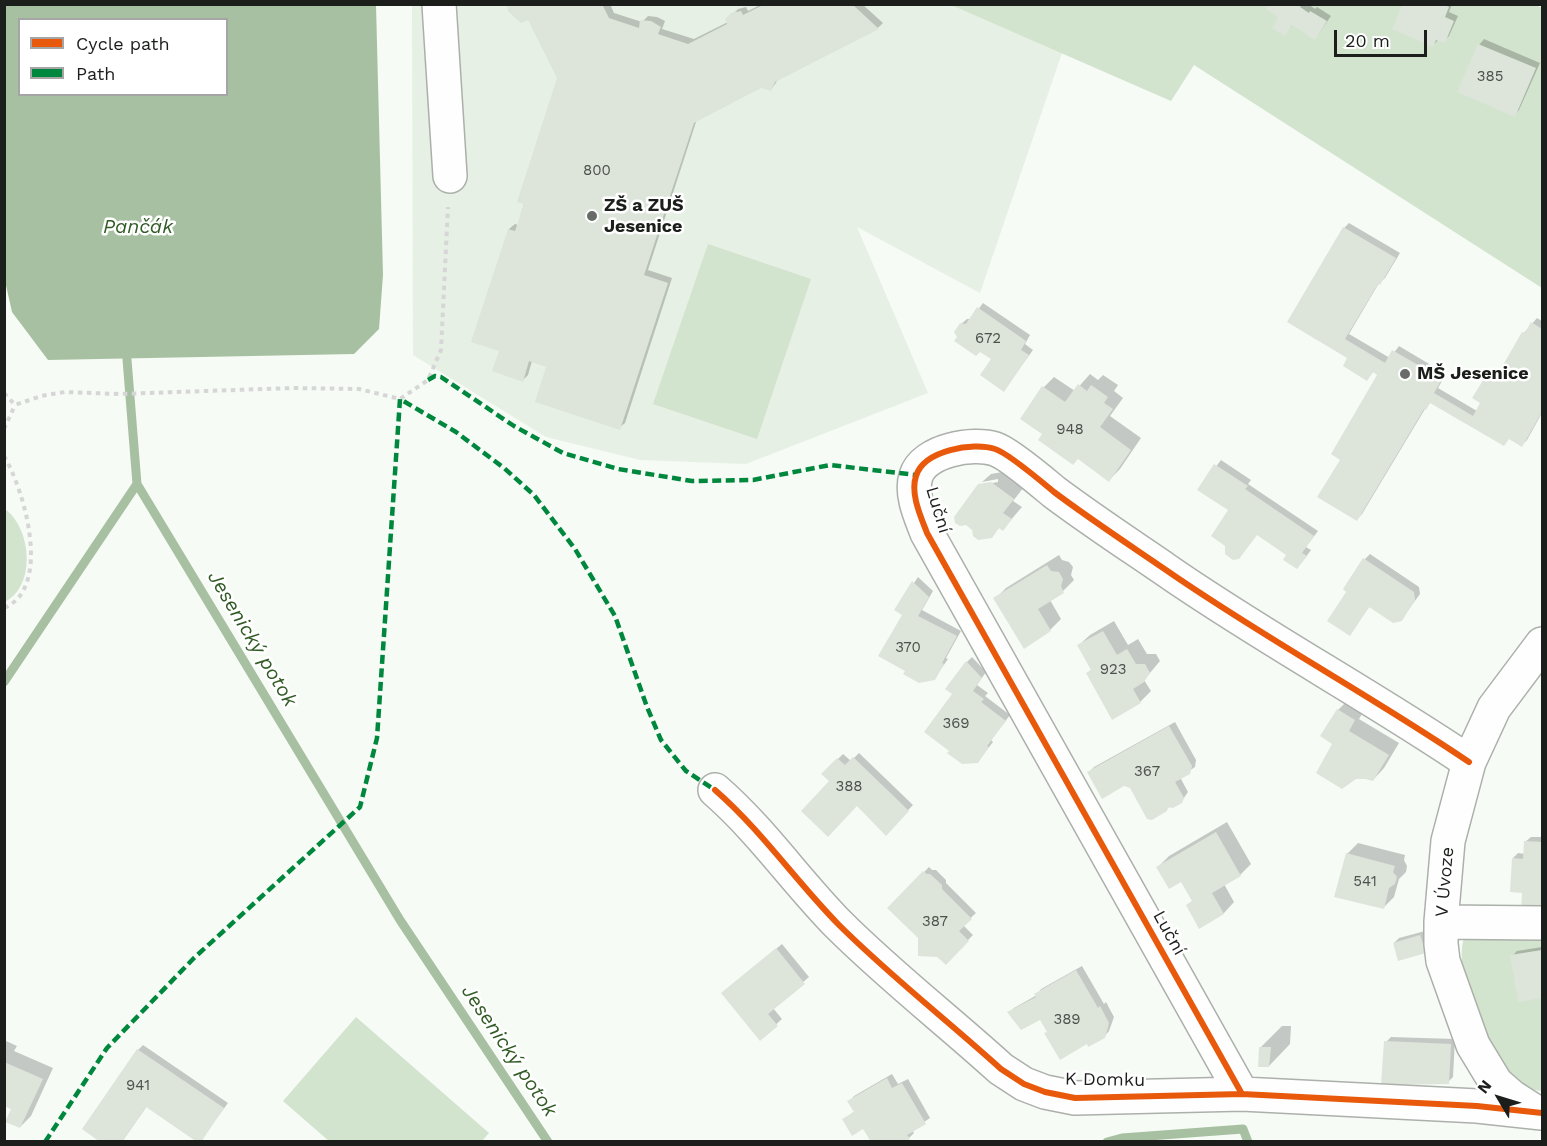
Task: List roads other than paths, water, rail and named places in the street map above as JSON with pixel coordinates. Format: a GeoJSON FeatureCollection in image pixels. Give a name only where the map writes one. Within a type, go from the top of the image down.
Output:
{"type":"FeatureCollection","features":[{"type":"Feature","properties":{"kind":"street"},"geometry":{"type":"LineString","coordinates":[[439,4],[450,176]]}},
{"type":"Feature","properties":{"kind":"street","name":"Luční"},"geometry":{"type":"LineString","coordinates":[[1242,1094],[927,533],[914,488],[916,475],[929,460],[944,453],[965,447],[982,446],[999,450],[1071,505],[1169,572],[1469,762]]}},
{"type":"Feature","properties":{"kind":"street","name":"V Úvoze"},"geometry":{"type":"LineString","coordinates":[[1539,1113],[1512,1097],[1496,1083],[1473,1045],[1443,961],[1441,922],[1448,840],[1469,762],[1494,708],[1542,644]]}},
{"type":"Feature","properties":{"kind":"street","name":"K Domku"},"geometry":{"type":"LineString","coordinates":[[715,790],[741,812],[815,899],[865,951],[1001,1069],[1024,1084],[1045,1092],[1075,1098],[1242,1094],[1476,1106],[1539,1113]]}},
{"type":"Feature","properties":{"kind":"street"},"geometry":{"type":"LineString","coordinates":[[1441,922],[1542,922]]}},
{"type":"Feature","properties":{"kind":"water","name":"Pančák"},"geometry":{"type":"Polygon","coordinates":[[[4,5],[376,5],[383,275],[379,329],[354,354],[48,360],[12,312],[5,281],[4,5]]]}},
{"type":"Feature","properties":{"kind":"waterway","name":"Jesenický potok"},"geometry":{"type":"LineString","coordinates":[[126,347],[137,484],[400,920],[548,1142]]}},
{"type":"Feature","properties":{"kind":"waterway"},"geometry":{"type":"LineString","coordinates":[[4,682],[137,484]]}},
{"type":"Feature","properties":{"kind":"waterway","name":"Jesenický potok"},"geometry":{"type":"LineString","coordinates":[[1107,1142],[1122,1138],[1243,1129],[1248,1142]]}},
{"type":"Feature","properties":{"kind":"place","name":"ZŠ a ZUŠ Jesenice"},"geometry":{"type":"Point","coordinates":[592,216]}},
{"type":"Feature","properties":{"kind":"place","name":"MŠ Jesenice"},"geometry":{"type":"Point","coordinates":[1405,374]}}]}
